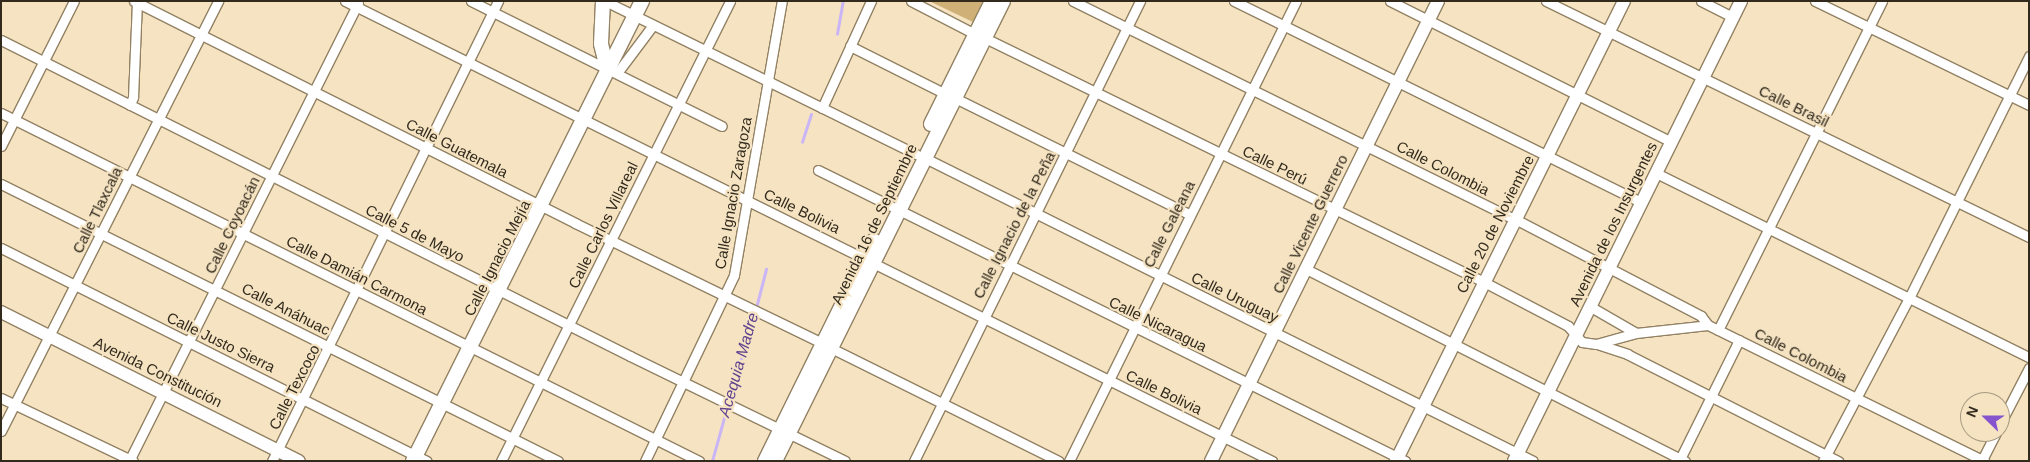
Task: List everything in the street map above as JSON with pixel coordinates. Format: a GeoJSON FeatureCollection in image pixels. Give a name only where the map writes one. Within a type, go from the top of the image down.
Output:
{"type":"FeatureCollection","features":[{"type":"Feature","properties":{"kind":"main road"},"geometry":{"type":"LineString","coordinates":[[604,1],[601,44],[612,71]]}},
{"type":"Feature","properties":{"kind":"main road","name":"Calle Ignacio Mejía"},"geometry":{"type":"LineString","coordinates":[[419,459],[442,403],[584,121],[612,71],[642,1]]}},
{"type":"Feature","properties":{"kind":"main road","name":"Avenida 16 de Septiembre"},"geometry":{"type":"LineString","coordinates":[[775,461],[785,431],[980,36],[992,1]]}},
{"type":"Feature","properties":{"kind":"main road","name":"Avenida 16 de Septiembre"},"geometry":{"type":"LineString","coordinates":[[980,36],[1003,1]]}},
{"type":"Feature","properties":{"kind":"main road","name":"Calle Vicente Guerrero"},"geometry":{"type":"LineString","coordinates":[[1211,461],[1438,1]]}},
{"type":"Feature","properties":{"kind":"main road","name":"Calle 20 de Noviembre"},"geometry":{"type":"LineString","coordinates":[[1399,460],[1423,405],[1624,1]]}},
{"type":"Feature","properties":{"kind":"main road","name":"Avenida de los Insurgentes"},"geometry":{"type":"LineString","coordinates":[[1515,457],[1549,392],[1741,1]]}},
{"type":"Feature","properties":{"kind":"main road","name":"Avenida Constitución"},"geometry":{"type":"LineString","coordinates":[[1,312],[162,392],[275,455],[300,461]]}},
{"type":"Feature","properties":{"kind":"main road","name":"Avenida 16 de Septiembre"},"geometry":{"type":"LineString","coordinates":[[765,461],[785,431]]}},
{"type":"Feature","properties":{"kind":"street"},"geometry":{"type":"LineString","coordinates":[[1,146],[74,1]]}},
{"type":"Feature","properties":{"kind":"street","name":"Calle Tlaxcala"},"geometry":{"type":"LineString","coordinates":[[1,431],[128,176],[218,1]]}},
{"type":"Feature","properties":{"kind":"street","name":"Calle Bolivia"},"geometry":{"type":"LineString","coordinates":[[345,1],[357,4],[468,63],[584,121],[984,316],[1272,461]]}},
{"type":"Feature","properties":{"kind":"street"},"geometry":{"type":"LineString","coordinates":[[471,1],[722,126]]}},
{"type":"Feature","properties":{"kind":"street","name":"Calle Texcoco"},"geometry":{"type":"LineString","coordinates":[[275,455],[498,1]]}},
{"type":"Feature","properties":{"kind":"street","name":"Calle Uruguay"},"geometry":{"type":"LineString","coordinates":[[604,1],[1423,405],[1515,457],[1532,461]]}},
{"type":"Feature","properties":{"kind":"street","name":"Calle Carlos Villareal"},"geometry":{"type":"LineString","coordinates":[[501,461],[730,1]]}},
{"type":"Feature","properties":{"kind":"street","name":"Calle Ignacio Zaragoza"},"geometry":{"type":"LineString","coordinates":[[645,461],[726,297],[738,257],[766,81],[782,1]]}},
{"type":"Feature","properties":{"kind":"street"},"geometry":{"type":"LineString","coordinates":[[817,106],[850,46],[871,1]]}},
{"type":"Feature","properties":{"kind":"street","name":"Calle Perú"},"geometry":{"type":"LineString","coordinates":[[911,1],[1219,154],[1484,282],[1568,326],[1582,342],[1596,344]]}},
{"type":"Feature","properties":{"kind":"street","name":"Calle Colombia"},"geometry":{"type":"LineString","coordinates":[[1072,1],[1515,219],[1701,316],[1708,325],[1983,460]]}},
{"type":"Feature","properties":{"kind":"street","name":"Calle Ignacio de la Peña"},"geometry":{"type":"LineString","coordinates":[[914,461],[1140,1]]}},
{"type":"Feature","properties":{"kind":"street"},"geometry":{"type":"LineString","coordinates":[[1234,1],[1641,202]]}},
{"type":"Feature","properties":{"kind":"street","name":"Calle Galeana"},"geometry":{"type":"LineString","coordinates":[[1069,461],[1133,327],[1296,1]]}},
{"type":"Feature","properties":{"kind":"street"},"geometry":{"type":"LineString","coordinates":[[1390,1],[1578,93],[1672,142]]}},
{"type":"Feature","properties":{"kind":"street","name":"Calle Brasil"},"geometry":{"type":"LineString","coordinates":[[1546,1],[1703,76],[2029,237]]}},
{"type":"Feature","properties":{"kind":"street"},"geometry":{"type":"LineString","coordinates":[[1701,1],[1733,17]]}},
{"type":"Feature","properties":{"kind":"street"},"geometry":{"type":"LineString","coordinates":[[1815,1],[1870,26],[2029,106]]}},
{"type":"Feature","properties":{"kind":"street"},"geometry":{"type":"LineString","coordinates":[[1718,330],[1882,1]]}},
{"type":"Feature","properties":{"kind":"street"},"geometry":{"type":"LineString","coordinates":[[130,105],[133,97],[136,2]]}},
{"type":"Feature","properties":{"kind":"street","name":"Calle Guatemala"},"geometry":{"type":"LineString","coordinates":[[136,2],[541,206],[827,345],[1059,461]]}},
{"type":"Feature","properties":{"kind":"street","name":"Calle Coyoacán"},"geometry":{"type":"LineString","coordinates":[[130,460],[162,392],[245,232],[357,4]]}},
{"type":"Feature","properties":{"kind":"street"},"geometry":{"type":"LineString","coordinates":[[612,71],[653,25]]}},
{"type":"Feature","properties":{"kind":"street","name":"Calle 5 de Mayo"},"geometry":{"type":"LineString","coordinates":[[1,40],[683,383],[845,461]]}},
{"type":"Feature","properties":{"kind":"street"},"geometry":{"type":"LineString","coordinates":[[850,46],[1189,214]]}},
{"type":"Feature","properties":{"kind":"street"},"geometry":{"type":"LineString","coordinates":[[1824,458],[1909,298],[2029,56]]}},
{"type":"Feature","properties":{"kind":"street","name":"Calle Damián Carmona"},"geometry":{"type":"LineString","coordinates":[[1,113],[245,232],[470,348],[700,461]]}},
{"type":"Feature","properties":{"kind":"street","name":"Calle Nicaragua"},"geometry":{"type":"LineString","coordinates":[[818,170],[1399,460]]}},
{"type":"Feature","properties":{"kind":"street"},"geometry":{"type":"LineString","coordinates":[[1656,173],[1768,230],[2029,357]]}},
{"type":"Feature","properties":{"kind":"street","name":"Calle Anáhuac"},"geometry":{"type":"LineString","coordinates":[[1,184],[216,289],[558,461]]}},
{"type":"Feature","properties":{"kind":"street","name":"Calle Justo Sierra"},"geometry":{"type":"LineString","coordinates":[[1,248],[304,398],[419,459]]}},
{"type":"Feature","properties":{"kind":"street"},"geometry":{"type":"LineString","coordinates":[[1306,269],[1681,460],[1739,340]]}},
{"type":"Feature","properties":{"kind":"street"},"geometry":{"type":"LineString","coordinates":[[1591,306],[1636,333]]}},
{"type":"Feature","properties":{"kind":"street"},"geometry":{"type":"LineString","coordinates":[[1596,344],[1636,333],[1708,325]]}},
{"type":"Feature","properties":{"kind":"street"},"geometry":{"type":"LineString","coordinates":[[1596,344],[1627,354],[1824,458],[1838,461]]}},
{"type":"Feature","properties":{"kind":"street"},"geometry":{"type":"LineString","coordinates":[[2010,405],[2029,368]]}},
{"type":"Feature","properties":{"kind":"street"},"geometry":{"type":"LineString","coordinates":[[1,398],[130,460]]}},
{"type":"Feature","properties":{"kind":"street"},"geometry":{"type":"LineString","coordinates":[[1983,460],[1991,442]]}},
{"type":"Feature","properties":{"kind":"shaded area"},"geometry":{"type":"Polygon","coordinates":[[[929,1],[983,1],[973,22],[929,1]]]}},
{"type":"Feature","properties":{"kind":"waterway","name":"Acequia Madre"},"geometry":{"type":"LineString","coordinates":[[837,34],[843,1]]}},
{"type":"Feature","properties":{"kind":"waterway","name":"Acequia Madre"},"geometry":{"type":"LineString","coordinates":[[802,142],[811,114]]}},
{"type":"Feature","properties":{"kind":"waterway","name":"Acequia Madre"},"geometry":{"type":"LineString","coordinates":[[756,308],[766,269]]}},
{"type":"Feature","properties":{"kind":"waterway","name":"Acequia Madre"},"geometry":{"type":"LineString","coordinates":[[729,402],[754,313]]}},
{"type":"Feature","properties":{"kind":"waterway","name":"Acequia Madre"},"geometry":{"type":"LineString","coordinates":[[712,461],[727,407]]}}]}
